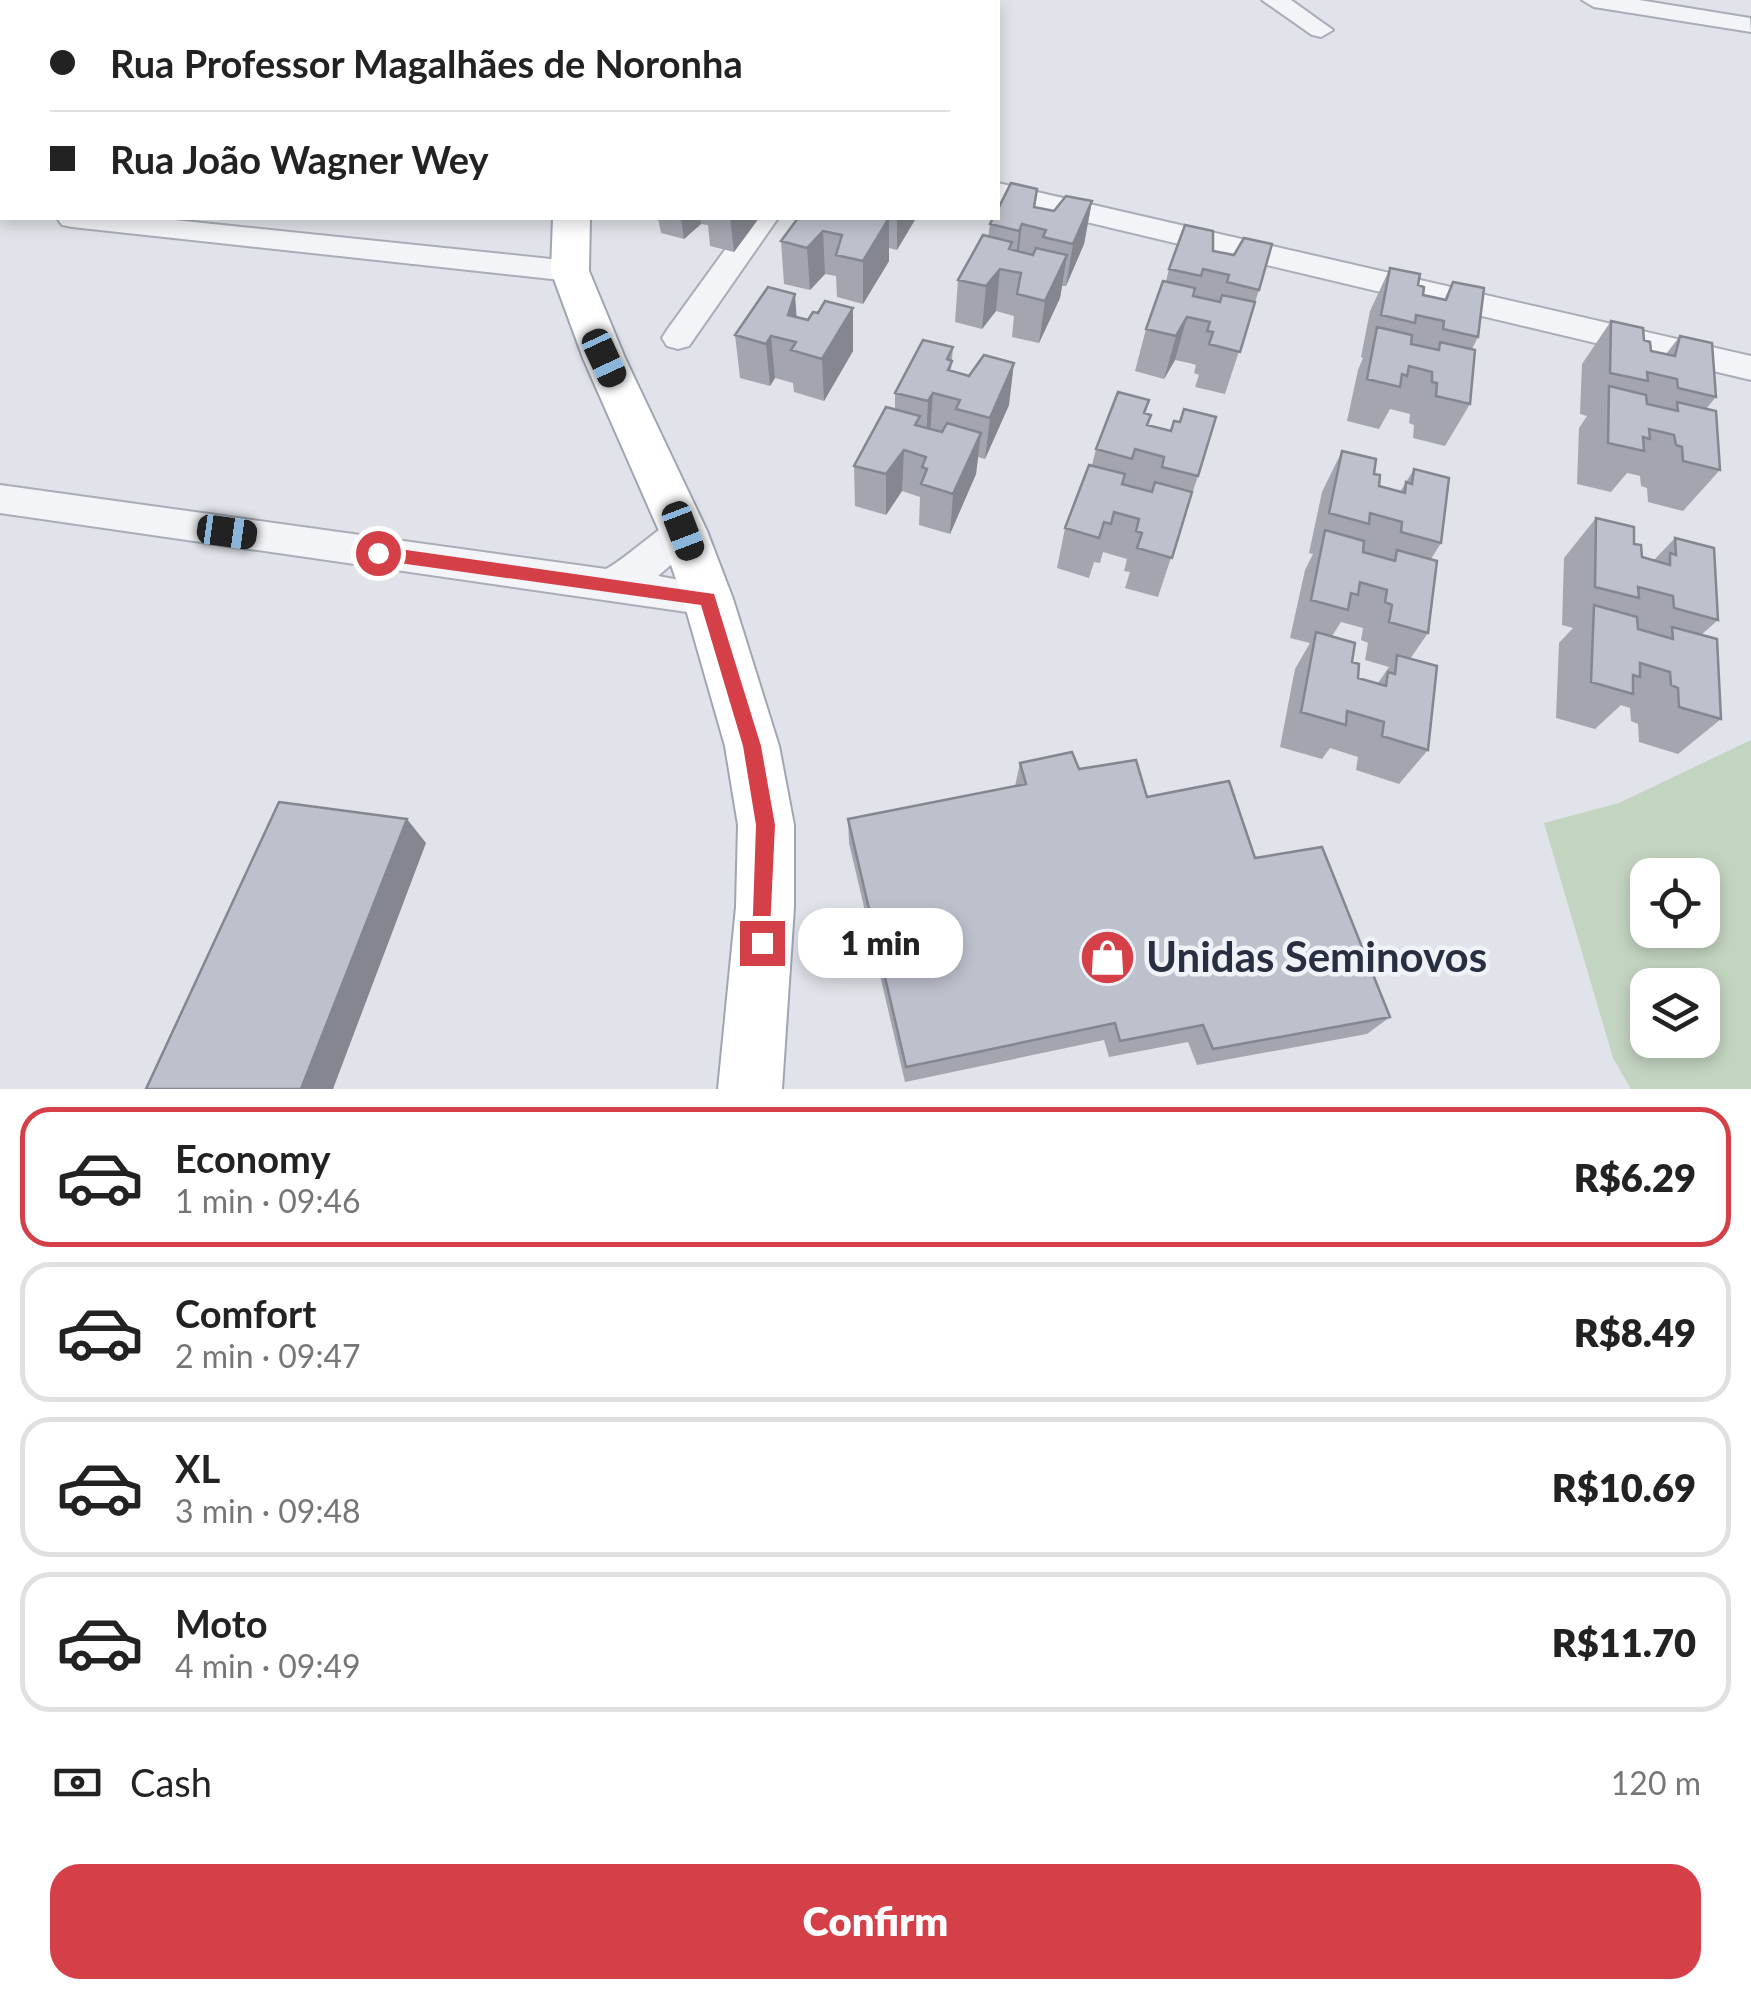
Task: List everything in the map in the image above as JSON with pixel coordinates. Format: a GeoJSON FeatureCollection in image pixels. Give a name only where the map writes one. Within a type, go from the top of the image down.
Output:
{"type":"FeatureCollection","features":[{"type":"Feature","properties":{"kind":"main road"},"geometry":{"type":"LineString","coordinates":[[572,220],[570,271],[604,358],[683,531],[708,599],[752,746],[766,825],[765,907],[750,1089]]}},
{"type":"Feature","properties":{"kind":"street"},"geometry":{"type":"LineString","coordinates":[[1274,0],[1321,30]]}},
{"type":"Feature","properties":{"kind":"street"},"geometry":{"type":"LineString","coordinates":[[1594,0],[1751,26]]}},
{"type":"Feature","properties":{"kind":"street"},"geometry":{"type":"LineString","coordinates":[[1000,192],[1751,368]]}},
{"type":"Feature","properties":{"kind":"street"},"geometry":{"type":"LineString","coordinates":[[91,220],[570,271]]}},
{"type":"Feature","properties":{"kind":"street"},"geometry":{"type":"LineString","coordinates":[[678,338],[763,220]]}},
{"type":"Feature","properties":{"kind":"street"},"geometry":{"type":"LineString","coordinates":[[0,499],[708,599]]}},
{"type":"Feature","properties":{"kind":"street"},"geometry":{"type":"LineString","coordinates":[[606,586],[637,570],[683,531]]}},
{"type":"Feature","properties":{"kind":"green space"},"geometry":{"type":"Polygon","coordinates":[[[1751,740],[1751,1089],[1631,1089],[1613,1058],[1544,823],[1619,803],[1751,740]]]}},
{"type":"Feature","properties":{"kind":"building"},"geometry":{"type":"Polygon","coordinates":[[[1011,183],[1037,189],[1034,207],[1054,211],[1066,196],[1092,201],[1073,244],[1043,237],[1046,230],[1022,224],[1019,231],[990,224],[1000,220],[1000,205],[1011,183]]]}},
{"type":"Feature","properties":{"kind":"building"},"geometry":{"type":"Polygon","coordinates":[[[797,220],[888,220],[863,261],[836,255],[842,235],[823,231],[807,248],[781,241],[797,220]]]}},
{"type":"Feature","properties":{"kind":"building"},"geometry":{"type":"Polygon","coordinates":[[[1185,225],[1213,231],[1213,251],[1234,255],[1244,238],[1272,244],[1259,290],[1227,282],[1229,275],[1203,269],[1201,276],[1169,269],[1185,225]]]}},
{"type":"Feature","properties":{"kind":"building"},"geometry":{"type":"Polygon","coordinates":[[[983,235],[1012,242],[1009,249],[1033,255],[1036,248],[1067,255],[1045,301],[1017,294],[1021,273],[1000,269],[986,286],[958,280],[983,235]]]}},
{"type":"Feature","properties":{"kind":"building"},"geometry":{"type":"Polygon","coordinates":[[[1390,268],[1420,274],[1418,285],[1424,287],[1423,295],[1446,300],[1453,282],[1484,288],[1478,337],[1443,329],[1444,321],[1416,315],[1415,323],[1381,315],[1390,268]]]}},
{"type":"Feature","properties":{"kind":"building"},"geometry":{"type":"Polygon","coordinates":[[[1163,281],[1195,288],[1193,296],[1220,302],[1222,295],[1255,302],[1240,352],[1209,344],[1213,332],[1207,331],[1210,322],[1187,317],[1176,336],[1146,329],[1163,281]]]}},
{"type":"Feature","properties":{"kind":"building"},"geometry":{"type":"Polygon","coordinates":[[[768,287],[795,294],[788,315],[808,320],[825,301],[853,308],[822,359],[791,350],[796,342],[771,336],[766,344],[735,335],[768,287]]]}},
{"type":"Feature","properties":{"kind":"building"},"geometry":{"type":"Polygon","coordinates":[[[1611,321],[1643,328],[1651,351],[1675,356],[1680,336],[1712,343],[1716,397],[1678,388],[1677,379],[1647,372],[1648,381],[1610,373],[1611,321]]]}},
{"type":"Feature","properties":{"kind":"building"},"geometry":{"type":"Polygon","coordinates":[[[1377,327],[1412,335],[1411,344],[1439,350],[1440,342],[1475,350],[1470,404],[1436,396],[1437,383],[1432,382],[1432,372],[1409,366],[1407,376],[1402,374],[1400,387],[1367,379],[1377,327]]]}},
{"type":"Feature","properties":{"kind":"building"},"geometry":{"type":"Polygon","coordinates":[[[923,340],[953,347],[947,359],[952,361],[948,370],[969,376],[984,355],[1014,363],[990,418],[956,409],[960,400],[933,393],[928,401],[895,393],[923,340]]]}},
{"type":"Feature","properties":{"kind":"building"},"geometry":{"type":"Polygon","coordinates":[[[1609,386],[1646,395],[1647,404],[1678,411],[1677,402],[1716,411],[1720,470],[1683,461],[1682,447],[1676,445],[1674,435],[1666,433],[1649,429],[1650,439],[1643,437],[1644,451],[1608,443],[1609,386]]]}},
{"type":"Feature","properties":{"kind":"building"},"geometry":{"type":"Polygon","coordinates":[[[1118,392],[1149,400],[1144,413],[1151,415],[1147,425],[1171,431],[1174,421],[1180,422],[1184,409],[1216,417],[1198,476],[1162,467],[1164,457],[1135,449],[1132,459],[1096,449],[1118,392]]]}},
{"type":"Feature","properties":{"kind":"building"},"geometry":{"type":"Polygon","coordinates":[[[886,407],[920,416],[915,425],[942,432],[947,423],[981,433],[953,494],[921,484],[927,469],[922,467],[926,457],[904,450],[886,474],[854,466],[886,407]]]}},
{"type":"Feature","properties":{"kind":"building"},"geometry":{"type":"Polygon","coordinates":[[[1342,451],[1376,459],[1374,474],[1380,475],[1379,486],[1405,493],[1406,482],[1412,484],[1414,469],[1449,478],[1441,543],[1401,532],[1402,522],[1370,513],[1369,524],[1329,513],[1342,451]]]}},
{"type":"Feature","properties":{"kind":"building"},"geometry":{"type":"Polygon","coordinates":[[[1089,465],[1125,474],[1122,484],[1152,492],[1155,482],[1192,492],[1172,558],[1137,548],[1142,533],[1136,531],[1139,519],[1114,512],[1111,524],[1104,522],[1099,538],[1065,528],[1089,465]]]}},
{"type":"Feature","properties":{"kind":"building"},"geometry":{"type":"Polygon","coordinates":[[[1596,518],[1634,527],[1634,544],[1641,545],[1642,557],[1670,565],[1670,553],[1676,555],[1675,538],[1714,548],[1718,620],[1674,608],[1673,596],[1638,587],[1639,598],[1595,587],[1596,518]]]}},
{"type":"Feature","properties":{"kind":"building"},"geometry":{"type":"Polygon","coordinates":[[[1325,530],[1364,541],[1363,552],[1395,561],[1397,550],[1437,561],[1428,633],[1389,622],[1392,605],[1385,602],[1387,590],[1360,582],[1358,595],[1351,593],[1348,610],[1311,600],[1325,530]]]}},
{"type":"Feature","properties":{"kind":"building"},"geometry":{"type":"Polygon","coordinates":[[[1594,605],[1637,617],[1638,629],[1673,639],[1672,627],[1717,639],[1721,719],[1679,707],[1678,688],[1671,685],[1670,672],[1640,663],[1640,677],[1633,675],[1633,694],[1591,682],[1594,605]]]}},
{"type":"Feature","properties":{"kind":"building"},"geometry":{"type":"Polygon","coordinates":[[[1316,632],[1355,643],[1352,662],[1359,664],[1358,678],[1386,686],[1388,672],[1395,674],[1397,655],[1437,666],[1428,750],[1382,736],[1384,722],[1347,711],[1346,725],[1301,712],[1316,632]]]}},
{"type":"Feature","properties":{"kind":"building","name":"Unidas Seminovos"},"geometry":{"type":"Polygon","coordinates":[[[1072,752],[1079,769],[1136,760],[1147,797],[1229,781],[1255,858],[1322,847],[1390,1017],[1213,1049],[1203,1025],[1120,1041],[1115,1023],[906,1067],[848,819],[1026,784],[1020,763],[1072,752]]]}},
{"type":"Feature","properties":{"kind":"building"},"geometry":{"type":"Polygon","coordinates":[[[279,802],[407,819],[301,1089],[146,1089],[279,802]]]}},
{"type":"Feature","properties":{"kind":"place","name":"Unidas Seminovos"},"geometry":{"type":"Point","coordinates":[1107,957]}},
{"type":"Feature","properties":{"kind":"route"},"geometry":{"type":"LineString","coordinates":[[378,553],[708,599],[752,746],[766,825],[762,943]]}}]}
